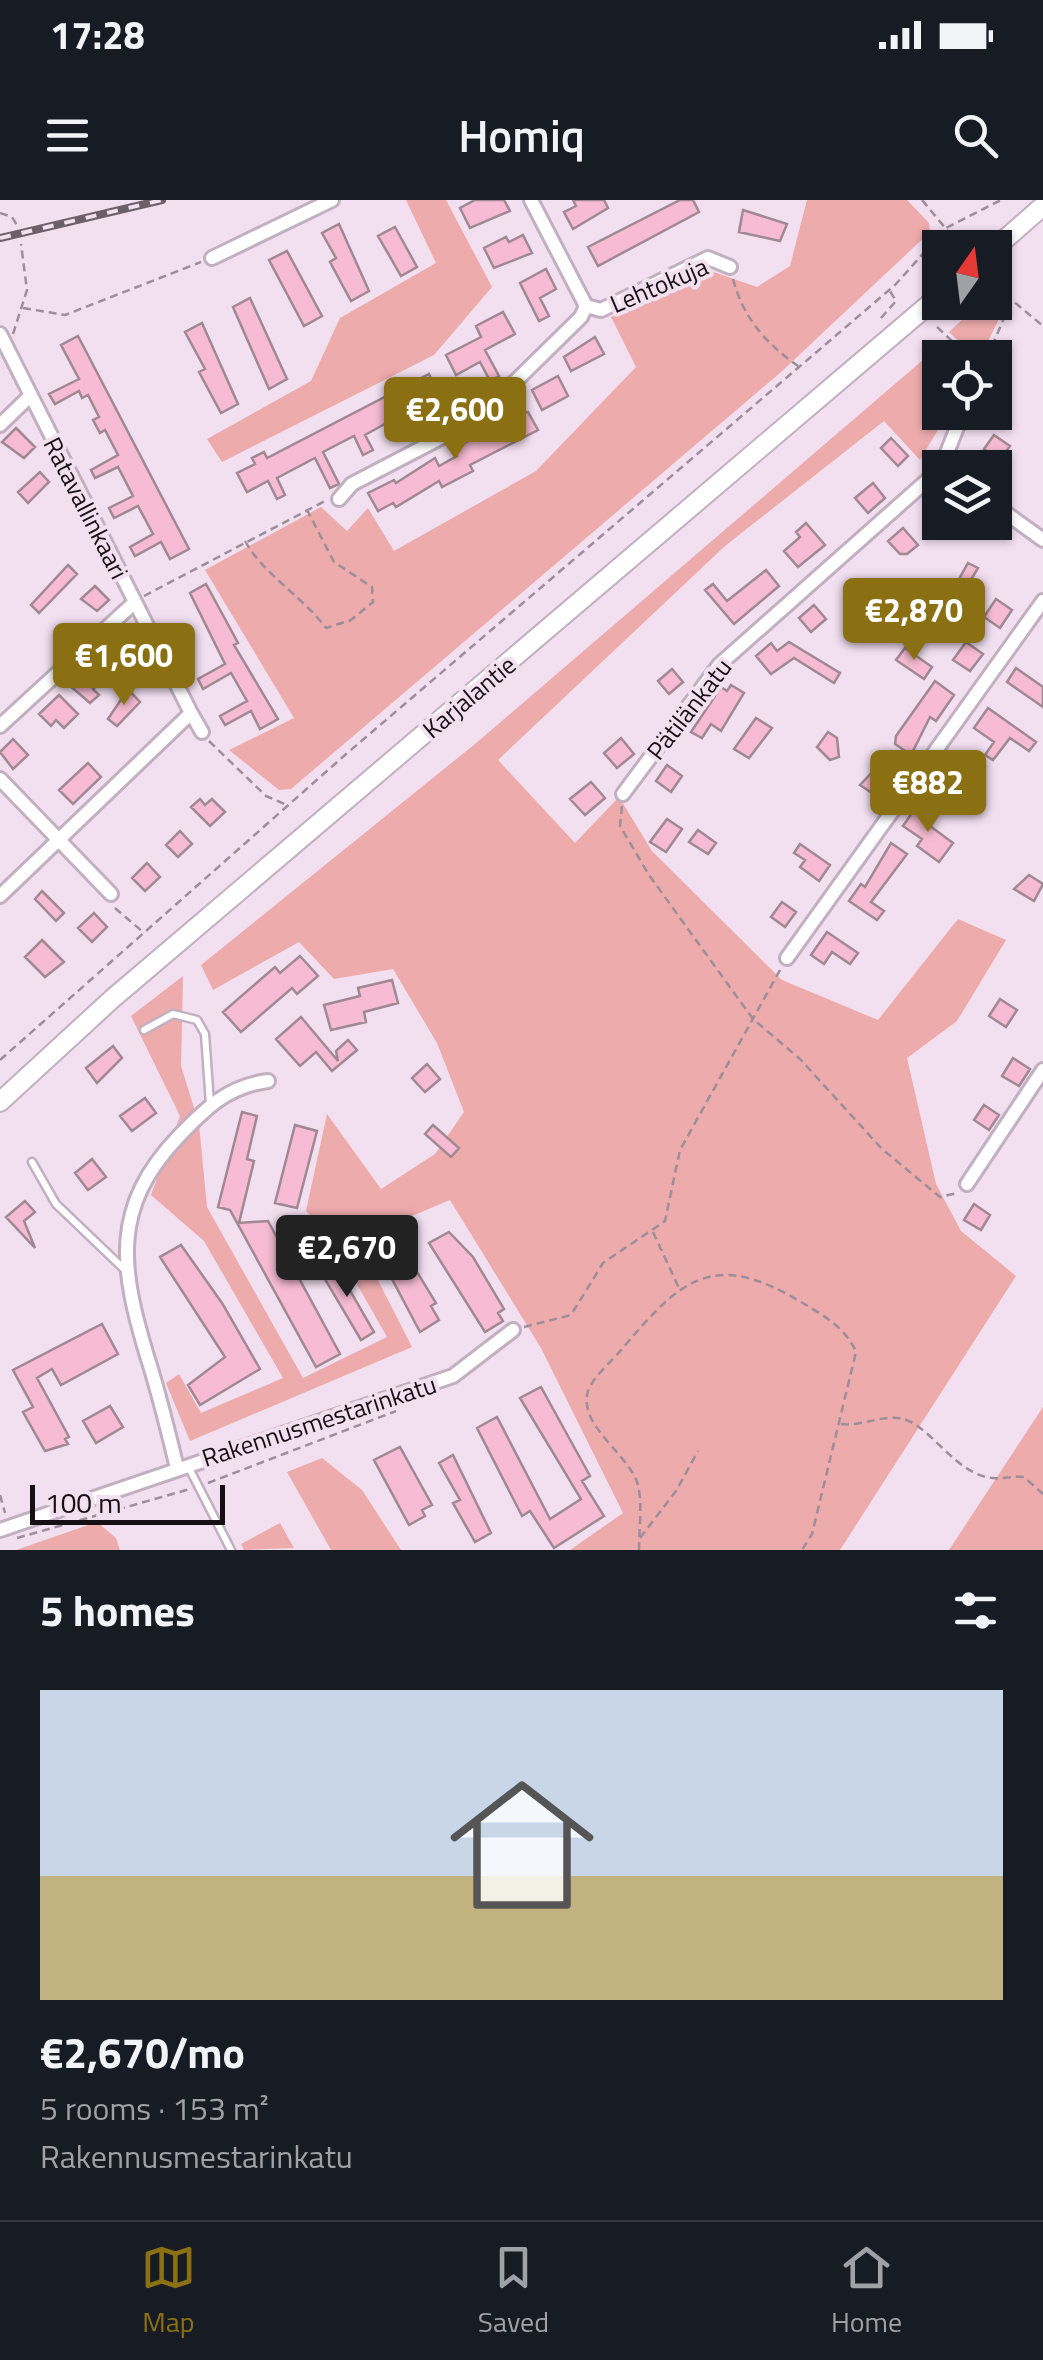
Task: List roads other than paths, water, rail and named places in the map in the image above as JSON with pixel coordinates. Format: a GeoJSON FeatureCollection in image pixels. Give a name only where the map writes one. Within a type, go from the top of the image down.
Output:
{"type":"FeatureCollection","features":[{"type":"Feature","properties":{"kind":"main road"},"geometry":{"type":"LineString","coordinates":[[1012,233],[1043,206]]}},
{"type":"Feature","properties":{"kind":"main road","name":"Karjalantie"},"geometry":{"type":"LineString","coordinates":[[0,1102],[112,1000],[922,309]]}},
{"type":"Feature","properties":{"kind":"street"},"geometry":{"type":"LineString","coordinates":[[212,258],[332,200]]}},
{"type":"Feature","properties":{"kind":"street"},"geometry":{"type":"LineString","coordinates":[[338,499],[352,484],[477,418],[581,317],[586,306],[531,200]]}},
{"type":"Feature","properties":{"kind":"street","name":"Lehtokuja"},"geometry":{"type":"LineString","coordinates":[[586,306],[601,310],[708,258],[730,267]]}},
{"type":"Feature","properties":{"kind":"street","name":"Ratavallinkaari"},"geometry":{"type":"LineString","coordinates":[[0,334],[28,397],[202,732]]}},
{"type":"Feature","properties":{"kind":"street"},"geometry":{"type":"LineString","coordinates":[[0,424],[28,397]]}},
{"type":"Feature","properties":{"kind":"street","name":"Pätilänkatu"},"geometry":{"type":"LineString","coordinates":[[623,794],[720,665],[922,486]]}},
{"type":"Feature","properties":{"kind":"street"},"geometry":{"type":"LineString","coordinates":[[1012,517],[1043,540]]}},
{"type":"Feature","properties":{"kind":"street"},"geometry":{"type":"LineString","coordinates":[[0,726],[135,602]]}},
{"type":"Feature","properties":{"kind":"street"},"geometry":{"type":"LineString","coordinates":[[787,958],[1043,602]]}},
{"type":"Feature","properties":{"kind":"street"},"geometry":{"type":"LineString","coordinates":[[0,896],[191,713]]}},
{"type":"Feature","properties":{"kind":"street"},"geometry":{"type":"LineString","coordinates":[[0,780],[111,894]]}},
{"type":"Feature","properties":{"kind":"street"},"geometry":{"type":"LineString","coordinates":[[967,1184],[1043,1070]]}},
{"type":"Feature","properties":{"kind":"street"},"geometry":{"type":"LineString","coordinates":[[182,1466],[124,1269],[129,1223],[141,1186],[160,1156],[210,1105],[240,1086],[268,1080]]}},
{"type":"Feature","properties":{"kind":"street","name":"Rakennusmestarinkatu"},"geometry":{"type":"LineString","coordinates":[[0,1530],[453,1376],[514,1330]]}},
{"type":"Feature","properties":{"kind":"lane"},"geometry":{"type":"LineString","coordinates":[[144,1030],[173,1014],[197,1020],[206,1034],[210,1105]]}},
{"type":"Feature","properties":{"kind":"lane"},"geometry":{"type":"LineString","coordinates":[[32,1162],[56,1204],[124,1269]]}},
{"type":"Feature","properties":{"kind":"lane"},"geometry":{"type":"LineString","coordinates":[[182,1466],[231,1550]]}},
{"type":"Feature","properties":{"kind":"railway"},"geometry":{"type":"LineString","coordinates":[[0,238],[162,200]]}}]}
